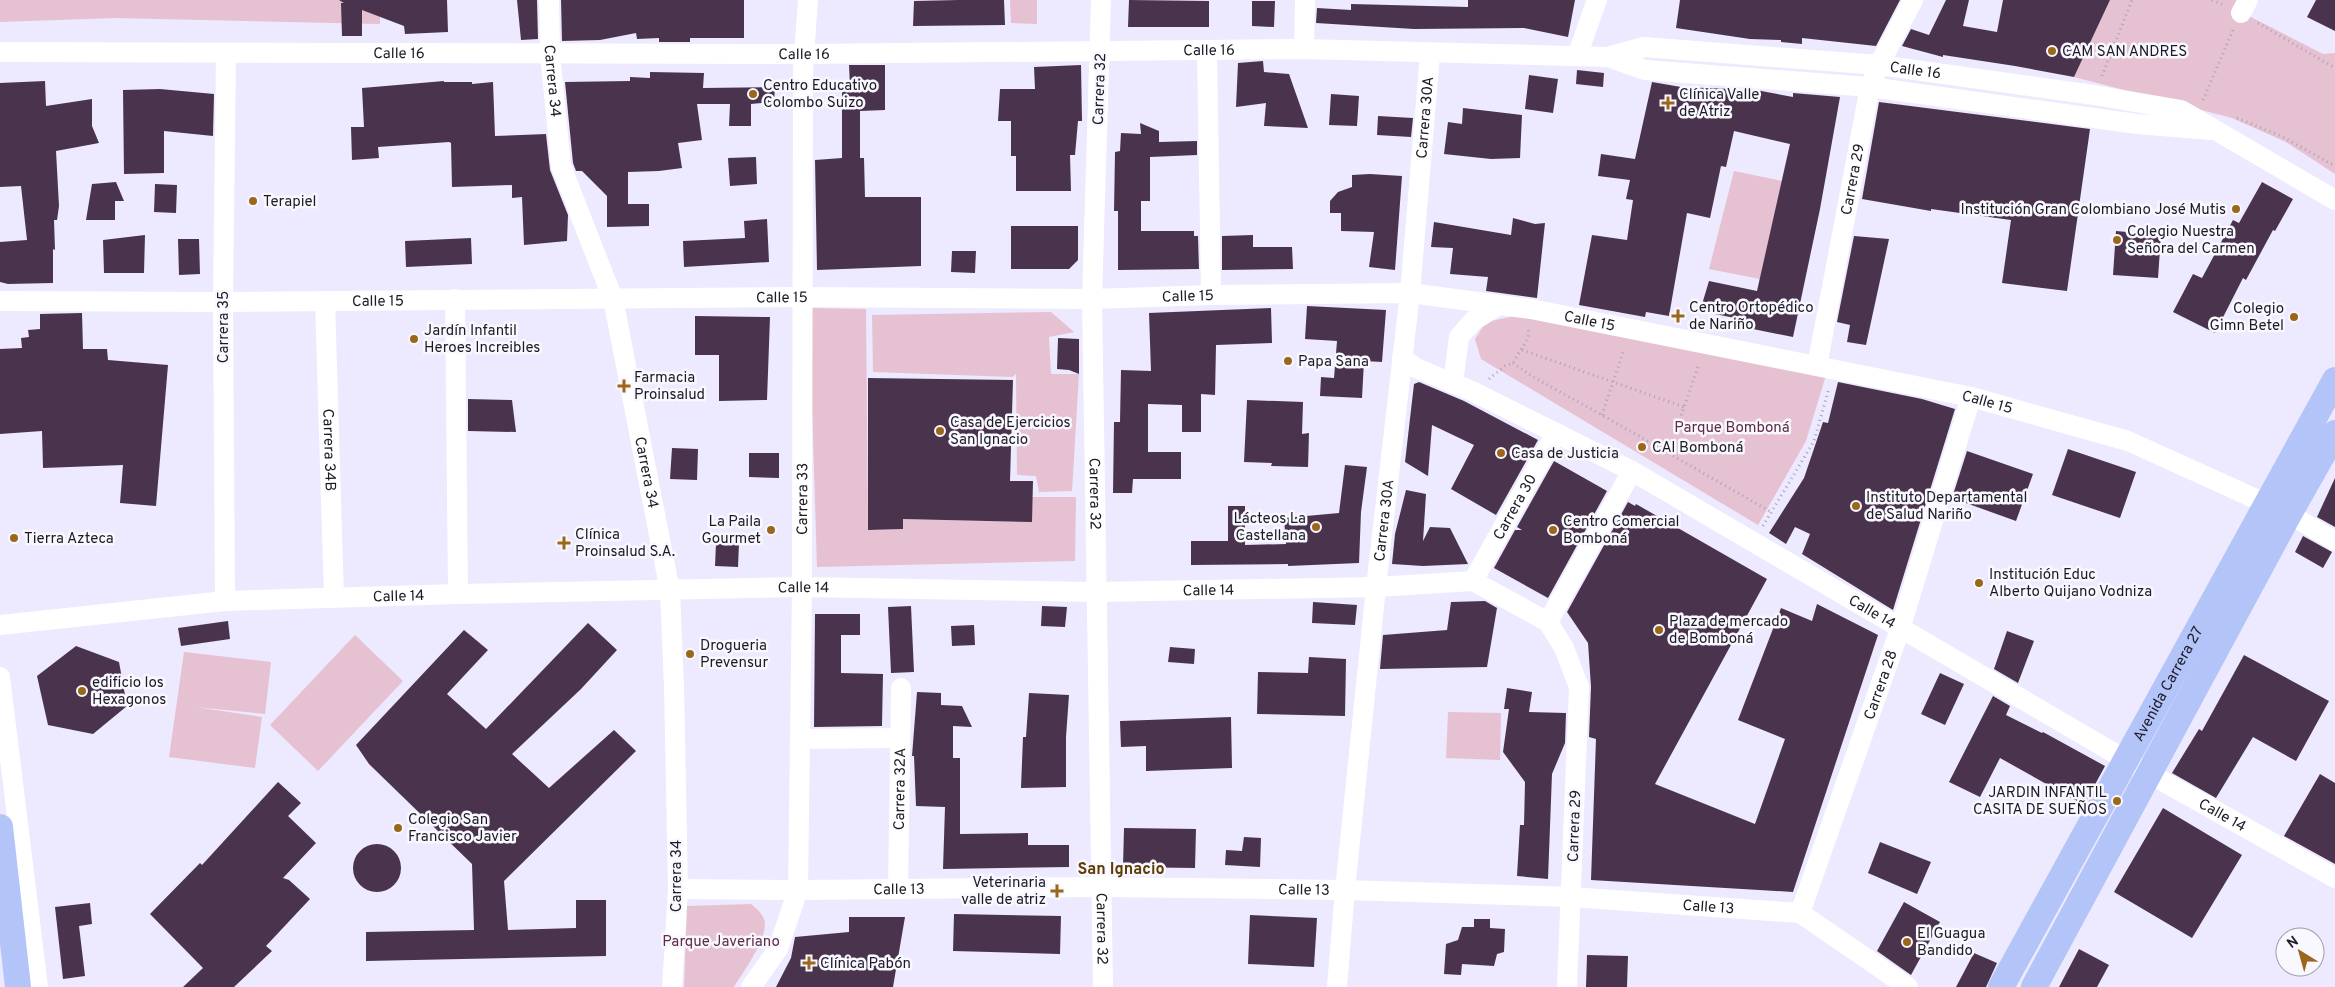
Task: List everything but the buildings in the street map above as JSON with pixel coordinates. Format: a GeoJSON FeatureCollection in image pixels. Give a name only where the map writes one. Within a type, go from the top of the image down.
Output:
{"type":"FeatureCollection","features":[{"type":"Feature","properties":{"kind":"main road","name":"Avenida Carrera 27"},"geometry":{"type":"LineString","coordinates":[[2034,987],[2150,774],[2278,510],[2335,380]]}},
{"type":"Feature","properties":{"kind":"main road","name":"Avenida Carrera 27"},"geometry":{"type":"LineString","coordinates":[[2001,987],[2125,759],[2278,510],[2335,434]]}},
{"type":"Feature","properties":{"kind":"main road"},"geometry":{"type":"LineString","coordinates":[[0,827],[22,939],[18,987]]}},
{"type":"Feature","properties":{"kind":"street","name":"Carrera 34"},"geometry":{"type":"LineString","coordinates":[[549,0],[550,53],[561,166],[613,299],[670,591],[678,889],[672,987]]}},
{"type":"Feature","properties":{"kind":"street","name":"Carrera 33"},"geometry":{"type":"LineString","coordinates":[[751,987],[778,949],[798,890],[802,587],[804,54],[808,0]]}},
{"type":"Feature","properties":{"kind":"street","name":"Carrera 32"},"geometry":{"type":"LineString","coordinates":[[1101,0],[1092,299],[1103,987]]}},
{"type":"Feature","properties":{"kind":"street"},"geometry":{"type":"LineString","coordinates":[[1304,49],[1305,0]]}},
{"type":"Feature","properties":{"kind":"street"},"geometry":{"type":"LineString","coordinates":[[1577,56],[1597,0]]}},
{"type":"Feature","properties":{"kind":"street","name":"Carrera 29"},"geometry":{"type":"LineString","coordinates":[[1817,366],[1870,87],[1878,65],[1913,0]]}},
{"type":"Feature","properties":{"kind":"street","name":"Calle 16"},"geometry":{"type":"LineString","coordinates":[[0,52],[804,54],[1304,49],[1430,54],[1608,57],[1644,47],[1878,65],[2094,95],[2181,110],[2335,200]]}},
{"type":"Feature","properties":{"kind":"street"},"geometry":{"type":"LineString","coordinates":[[1207,50],[1210,295]]}},
{"type":"Feature","properties":{"kind":"street","name":"Carrera 35"},"geometry":{"type":"LineString","coordinates":[[224,601],[223,302],[226,53]]}},
{"type":"Feature","properties":{"kind":"street","name":"Carrera 30A"},"geometry":{"type":"LineString","coordinates":[[1337,987],[1376,587],[1410,294],[1430,54]]}},
{"type":"Feature","properties":{"kind":"street","name":"Calle 16"},"geometry":{"type":"LineString","coordinates":[[1608,57],[1645,70],[1870,87],[2137,124],[2215,131]]}},
{"type":"Feature","properties":{"kind":"street","name":"Calle 15"},"geometry":{"type":"LineString","coordinates":[[0,301],[325,302],[455,299],[802,297],[1092,299],[1210,295],[1410,294],[1530,309],[1971,397],[2128,441],[2278,510],[2335,541]]}},
{"type":"Feature","properties":{"kind":"street"},"geometry":{"type":"LineString","coordinates":[[455,299],[458,594]]}},
{"type":"Feature","properties":{"kind":"street","name":"Carrera 34B"},"geometry":{"type":"LineString","coordinates":[[325,302],[334,598]]}},
{"type":"Feature","properties":{"kind":"street"},"geometry":{"type":"LineString","coordinates":[[1453,384],[1459,337],[1473,321],[1500,305]]}},
{"type":"Feature","properties":{"kind":"street","name":"Calle 14"},"geometry":{"type":"LineString","coordinates":[[1402,358],[1416,368],[1474,392],[1632,471],[2150,774],[2335,878]]}},
{"type":"Feature","properties":{"kind":"street","name":"Carrera 28"},"geometry":{"type":"LineString","coordinates":[[1800,913],[1900,629],[1971,397]]}},
{"type":"Feature","properties":{"kind":"street","name":"Carrera 30"},"geometry":{"type":"LineString","coordinates":[[1473,582],[1556,433]]}},
{"type":"Feature","properties":{"kind":"street"},"geometry":{"type":"LineString","coordinates":[[1473,582],[1548,622],[1632,471]]}},
{"type":"Feature","properties":{"kind":"street","name":"Calle 14"},"geometry":{"type":"LineString","coordinates":[[0,625],[224,601],[458,594],[802,587],[1097,592],[1376,587],[1473,582]]}},
{"type":"Feature","properties":{"kind":"street","name":"Carrera 29"},"geometry":{"type":"LineString","coordinates":[[1548,622],[1573,666],[1579,687],[1567,987]]}},
{"type":"Feature","properties":{"kind":"street"},"geometry":{"type":"LineString","coordinates":[[0,676],[22,939],[38,987]]}},
{"type":"Feature","properties":{"kind":"street","name":"Carrera 32A"},"geometry":{"type":"LineString","coordinates":[[898,889],[901,688]]}},
{"type":"Feature","properties":{"kind":"street"},"geometry":{"type":"LineString","coordinates":[[800,739],[900,738]]}},
{"type":"Feature","properties":{"kind":"street","name":"Calle 13"},"geometry":{"type":"LineString","coordinates":[[678,889],[798,890],[1101,887],[1345,890],[1571,897],[1800,913]]}},
{"type":"Feature","properties":{"kind":"street"},"geometry":{"type":"LineString","coordinates":[[1800,913],[1908,987]]}},
{"type":"Feature","properties":{"kind":"path"},"geometry":{"type":"LineString","coordinates":[[2094,95],[2132,0]]}},
{"type":"Feature","properties":{"kind":"path"},"geometry":{"type":"LineString","coordinates":[[2212,0],[2244,6],[2335,68]]}},
{"type":"Feature","properties":{"kind":"path"},"geometry":{"type":"LineString","coordinates":[[2196,119],[2244,6]]}},
{"type":"Feature","properties":{"kind":"path"},"geometry":{"type":"LineString","coordinates":[[2228,114],[2281,136],[2335,166]]}},
{"type":"Feature","properties":{"kind":"path"},"geometry":{"type":"LineString","coordinates":[[1474,392],[1505,366],[1513,363],[1522,350],[1528,338],[1530,309]]}},
{"type":"Feature","properties":{"kind":"path"},"geometry":{"type":"LineString","coordinates":[[1522,350],[1684,407]]}},
{"type":"Feature","properties":{"kind":"path"},"geometry":{"type":"LineString","coordinates":[[1602,415],[1624,350]]}},
{"type":"Feature","properties":{"kind":"path"},"geometry":{"type":"LineString","coordinates":[[1513,363],[1533,377],[1771,512]]}},
{"type":"Feature","properties":{"kind":"path"},"geometry":{"type":"LineString","coordinates":[[1668,453],[1699,364]]}},
{"type":"Feature","properties":{"kind":"path"},"geometry":{"type":"LineString","coordinates":[[1754,541],[1814,441],[1828,390],[1837,370]]}},
{"type":"Feature","properties":{"kind":"green space"},"geometry":{"type":"Polygon","coordinates":[[[0,0],[380,0],[380,24],[116,18],[0,22],[0,0]]]}},
{"type":"Feature","properties":{"kind":"green space"},"geometry":{"type":"Polygon","coordinates":[[[1010,0],[1037,0],[1037,24],[1011,23],[1010,0]]]}},
{"type":"Feature","properties":{"kind":"green space"},"geometry":{"type":"Polygon","coordinates":[[[2110,0],[2255,0],[2247,15],[2323,54],[2335,53],[2335,174],[2286,142],[2232,118],[2074,77],[2110,0]]]}},
{"type":"Feature","properties":{"kind":"green space"},"geometry":{"type":"Polygon","coordinates":[[[1734,171],[1782,181],[1760,279],[1709,269],[1734,171]]]}},
{"type":"Feature","properties":{"kind":"green space"},"geometry":{"type":"Polygon","coordinates":[[[809,308],[866,309],[868,530],[903,529],[903,519],[1031,522],[1032,497],[1076,497],[1075,561],[817,567],[809,308]]]}},
{"type":"Feature","properties":{"kind":"green space"},"geometry":{"type":"Polygon","coordinates":[[[1051,312],[1074,332],[1049,337],[1051,374],[1079,374],[1072,491],[1039,492],[1036,476],[1017,475],[1016,374],[1012,377],[873,372],[872,315],[1051,312]]]}},
{"type":"Feature","properties":{"kind":"green space","name":"Parque Bomboná"},"geometry":{"type":"Polygon","coordinates":[[[1515,316],[1827,372],[1806,441],[1758,525],[1481,359],[1475,339],[1486,322],[1515,316]]]}},
{"type":"Feature","properties":{"kind":"green space"},"geometry":{"type":"Polygon","coordinates":[[[355,635],[403,681],[318,771],[270,725],[355,635]]]}},
{"type":"Feature","properties":{"kind":"green space"},"geometry":{"type":"Polygon","coordinates":[[[184,652],[271,662],[265,714],[195,707],[262,717],[255,768],[169,757],[184,652]]]}},
{"type":"Feature","properties":{"kind":"green space"},"geometry":{"type":"Polygon","coordinates":[[[1448,712],[1501,713],[1500,760],[1446,758],[1448,712]]]}},
{"type":"Feature","properties":{"kind":"green space","name":"Parque Javeriano"},"geometry":{"type":"Polygon","coordinates":[[[751,904],[764,919],[765,926],[755,954],[734,987],[684,987],[687,906],[751,904]]]}},
{"type":"Feature","properties":{"kind":"place","name":"CAM SAN ANDRES"},"geometry":{"type":"Point","coordinates":[2052,51]}},
{"type":"Feature","properties":{"kind":"place","name":"Centro Educativo Colombo Suizo"},"geometry":{"type":"Point","coordinates":[753,94]}},
{"type":"Feature","properties":{"kind":"place","name":"Clínica Valle de Atriz"},"geometry":{"type":"Point","coordinates":[1668,103]}},
{"type":"Feature","properties":{"kind":"place","name":"Terapiel"},"geometry":{"type":"Point","coordinates":[253,201]}},
{"type":"Feature","properties":{"kind":"place","name":"Institución Gran Colombiano José Mutis"},"geometry":{"type":"Point","coordinates":[2236,209]}},
{"type":"Feature","properties":{"kind":"place","name":"Colegio Nuestra Señora del Carmen"},"geometry":{"type":"Point","coordinates":[2117,240]}},
{"type":"Feature","properties":{"kind":"place","name":"Centro Ortopédico de Nariño"},"geometry":{"type":"Point","coordinates":[1678,316]}},
{"type":"Feature","properties":{"kind":"place","name":"Colegio Gimn Betel"},"geometry":{"type":"Point","coordinates":[2294,317]}},
{"type":"Feature","properties":{"kind":"place","name":"Jardín Infantil Heroes Increibles"},"geometry":{"type":"Point","coordinates":[414,339]}},
{"type":"Feature","properties":{"kind":"place","name":"Papa Sana"},"geometry":{"type":"Point","coordinates":[1288,361]}},
{"type":"Feature","properties":{"kind":"place","name":"Farmacia Proinsalud"},"geometry":{"type":"Point","coordinates":[624,386]}},
{"type":"Feature","properties":{"kind":"place","name":"Casa de Ejercicios San Ignacio"},"geometry":{"type":"Point","coordinates":[940,431]}},
{"type":"Feature","properties":{"kind":"place","name":"CAI Bomboná"},"geometry":{"type":"Point","coordinates":[1642,447]}},
{"type":"Feature","properties":{"kind":"place","name":"Casa de Justicia"},"geometry":{"type":"Point","coordinates":[1501,453]}},
{"type":"Feature","properties":{"kind":"place","name":"Instituto Departamental de Salud Nariño"},"geometry":{"type":"Point","coordinates":[1856,506]}},
{"type":"Feature","properties":{"kind":"place","name":"Lácteos La Castellana"},"geometry":{"type":"Point","coordinates":[1316,527]}},
{"type":"Feature","properties":{"kind":"place","name":"La Paila Gourmet"},"geometry":{"type":"Point","coordinates":[771,530]}},
{"type":"Feature","properties":{"kind":"place","name":"Centro Comercial Bomboná"},"geometry":{"type":"Point","coordinates":[1553,530]}},
{"type":"Feature","properties":{"kind":"place","name":"Tierra Azteca"},"geometry":{"type":"Point","coordinates":[14,538]}},
{"type":"Feature","properties":{"kind":"place","name":"Clínica Proinsalud S.A."},"geometry":{"type":"Point","coordinates":[564,543]}},
{"type":"Feature","properties":{"kind":"place","name":"Institución Educ Alberto Quijano Vodniza"},"geometry":{"type":"Point","coordinates":[1979,583]}},
{"type":"Feature","properties":{"kind":"place","name":"Plaza de mercado de Bomboná"},"geometry":{"type":"Point","coordinates":[1659,630]}},
{"type":"Feature","properties":{"kind":"place","name":"Drogueria Prevensur"},"geometry":{"type":"Point","coordinates":[690,654]}},
{"type":"Feature","properties":{"kind":"place","name":"edificio los Hexagonos"},"geometry":{"type":"Point","coordinates":[82,691]}},
{"type":"Feature","properties":{"kind":"place","name":"JARDIN INFANTIL CASITA DE SUEÑOS"},"geometry":{"type":"Point","coordinates":[2117,801]}},
{"type":"Feature","properties":{"kind":"place","name":"Colegio San Francisco Javier"},"geometry":{"type":"Point","coordinates":[398,828]}},
{"type":"Feature","properties":{"kind":"place","name":"Veterinaria valle de atriz"},"geometry":{"type":"Point","coordinates":[1057,891]}},
{"type":"Feature","properties":{"kind":"place","name":"El Guagua Bandido"},"geometry":{"type":"Point","coordinates":[1907,942]}},
{"type":"Feature","properties":{"kind":"place","name":"Clínica Pabón"},"geometry":{"type":"Point","coordinates":[809,963]}},
{"type":"Feature","properties":{"kind":"district","name":"San Ignacio"},"geometry":{"type":"Point","coordinates":[1121,868]}}]}
